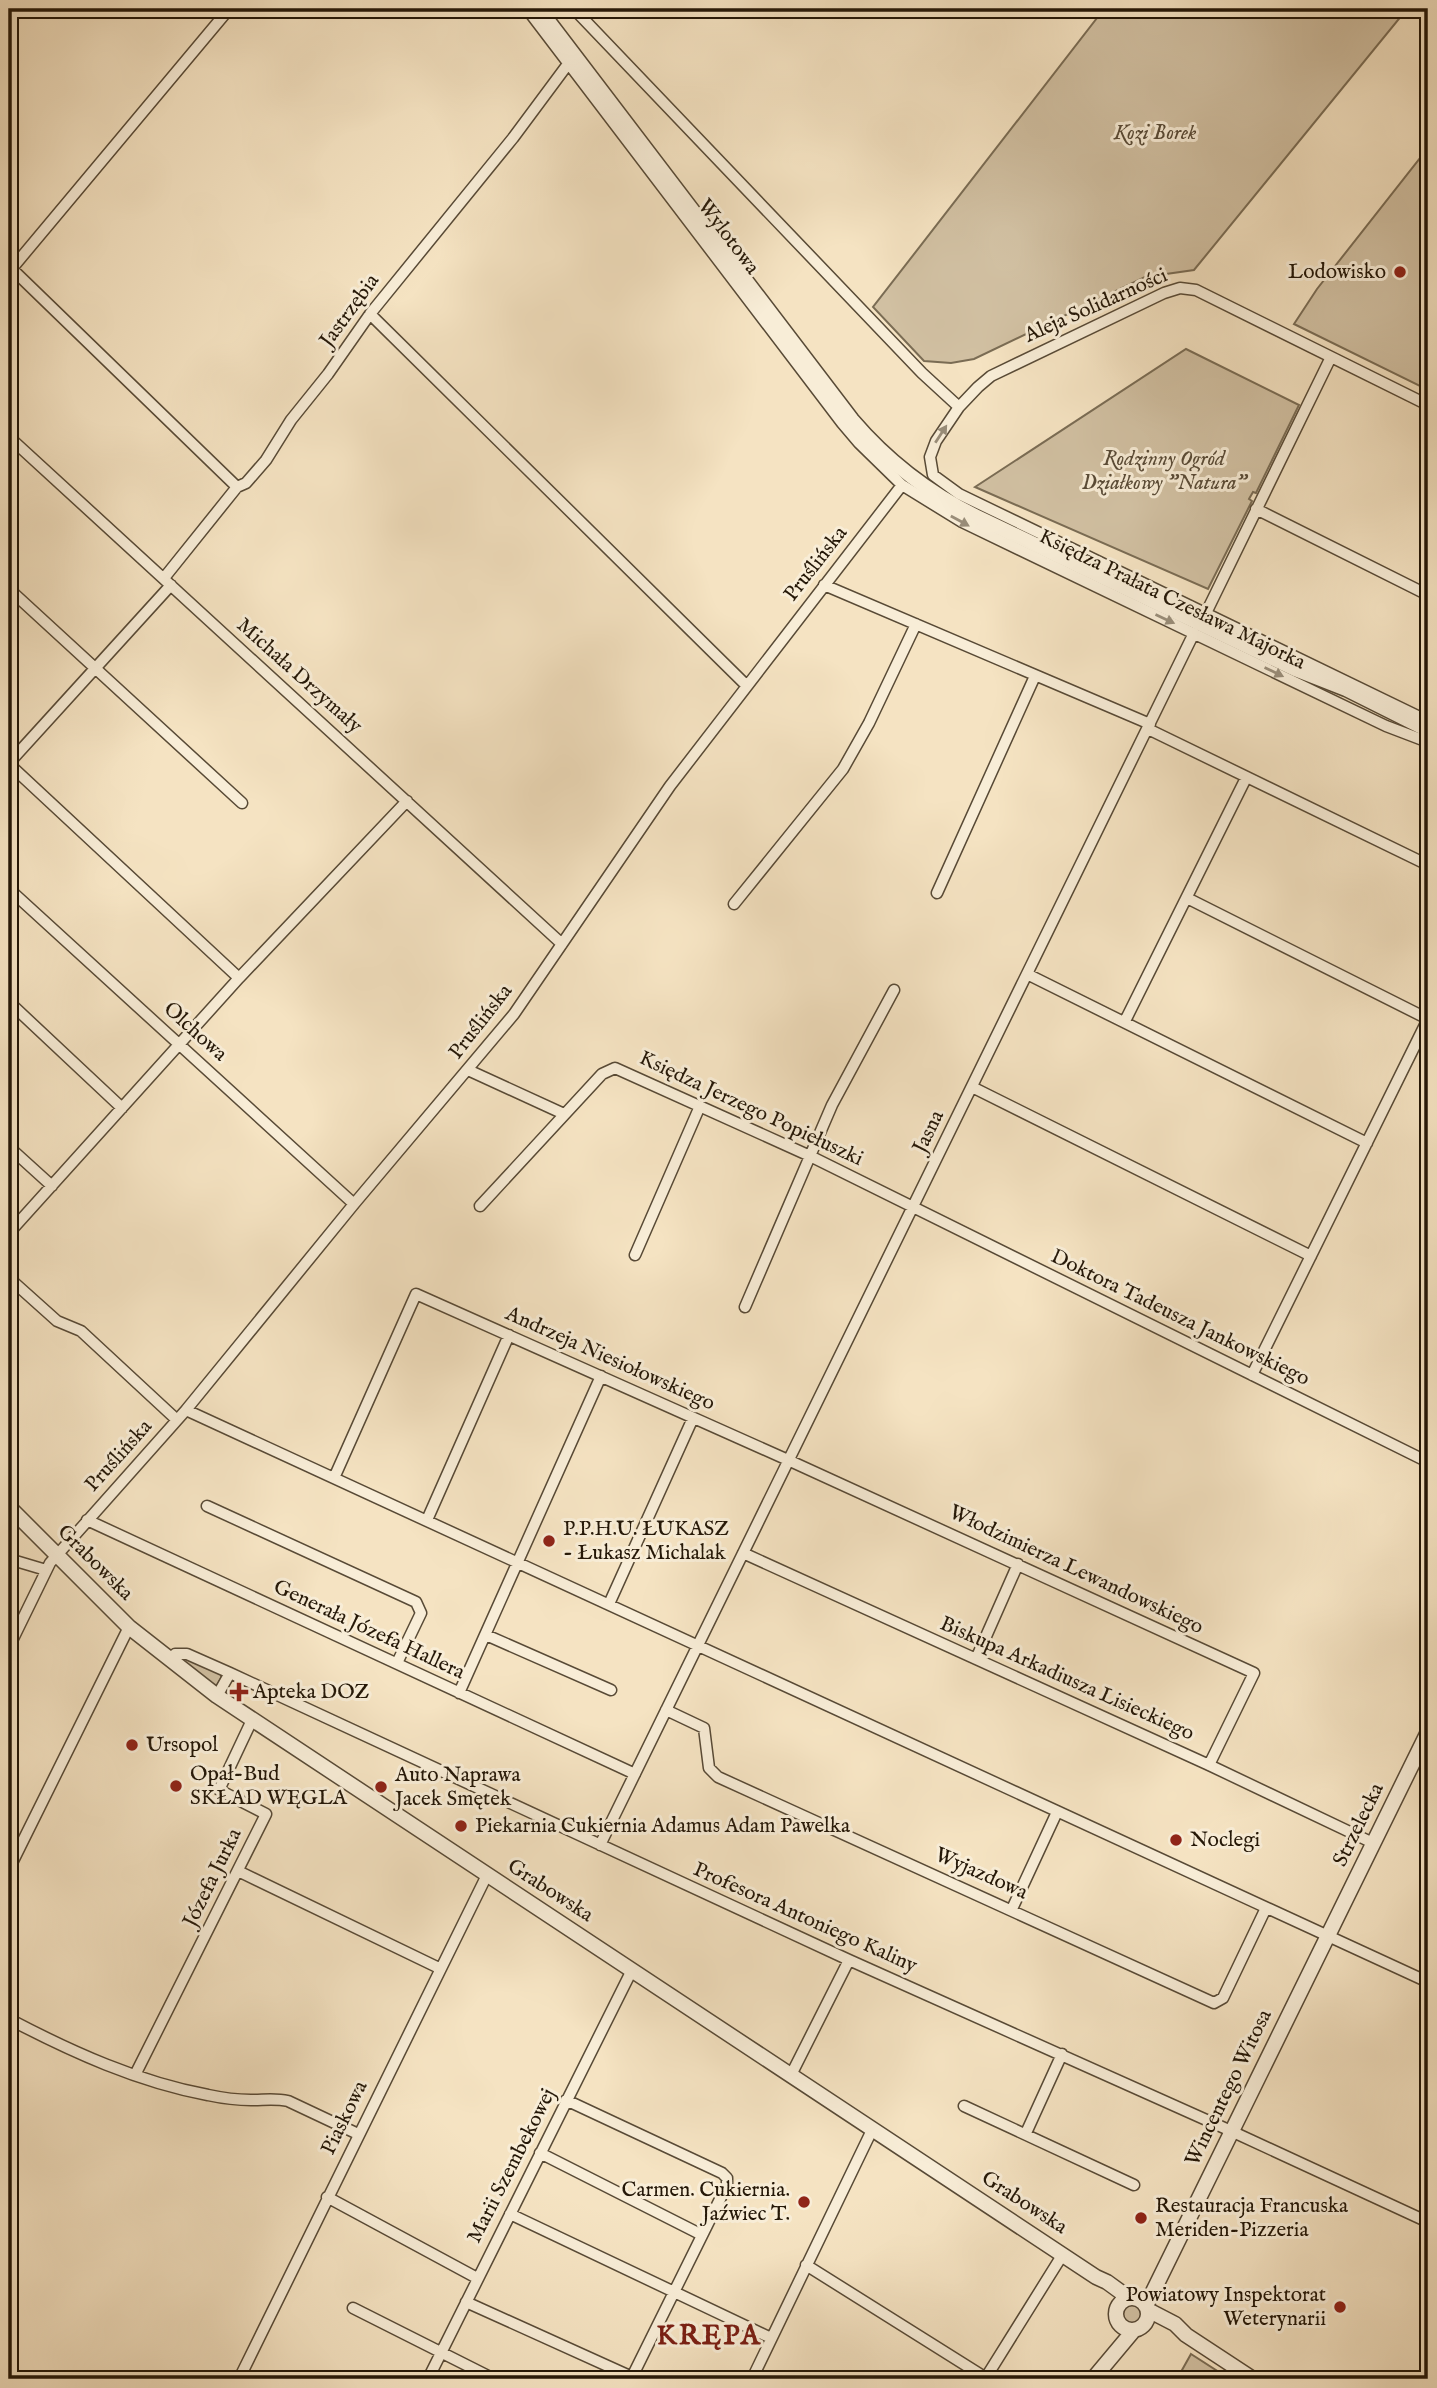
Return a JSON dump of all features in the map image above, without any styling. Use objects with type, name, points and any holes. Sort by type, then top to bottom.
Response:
[{"type":"street","points":[[229,9],[10,269],[237,487]]},
{"type":"street","name":"Wylotowa","points":[[527,9],[842,424],[859,443],[909,483]]},
{"type":"street","name":"Wylotowa","points":[[539,9],[852,420],[909,483]]},
{"type":"street","name":"Wylotowa","points":[[574,9],[922,373],[959,407]]},
{"type":"street","name":"Jastrzębia","points":[[9,764],[167,581],[237,487],[246,483],[266,460],[291,420],[328,374],[370,314],[513,138],[568,64]]},
{"type":"street","name":"Aleja Solidarności","points":[[929,463],[932,449],[959,407],[991,376],[1158,295],[1180,288],[1196,290],[1428,405]]},
{"type":"street","points":[[370,314],[746,685]]},
{"type":"street","points":[[1206,613],[1331,357]]},
{"type":"street","name":"Michała Drzymały","points":[[9,437],[562,944]]},
{"type":"street","name":"Księdza Prałata Czesława Majorka","points":[[929,463],[936,479],[959,494],[1428,721]]},
{"type":"street","name":"Pruślińska","points":[[9,1647],[46,1570],[57,1555],[186,1410],[514,1014],[637,832],[746,685],[909,483]]},
{"type":"street","name":"Księdza Prałata Czesława Majorka","points":[[909,483],[962,522],[1386,726],[1428,741]]},
{"type":"street","name":"Księdza Prałata Czesława Majorka","points":[[909,483],[1428,730]]},
{"type":"street","points":[[1256,509],[1428,595]]},
{"type":"street","points":[[824,585],[1149,726],[1246,778],[1428,865]]},
{"type":"street","points":[[9,589],[242,803]]},
{"type":"street","points":[[734,904],[843,769],[869,723],[916,624]]},
{"type":"street","name":"Jasna","points":[[600,1845],[1194,633]]},
{"type":"street","name":"Księdza Prałata Czesława Majorka","points":[[1295,669],[1428,741]]},
{"type":"street","points":[[937,893],[1035,676]]},
{"type":"street","points":[[9,764],[239,978]]},
{"type":"street","points":[[1125,1021],[1246,778]]},
{"type":"street","points":[[9,1233],[239,978],[407,801]]},
{"type":"street","name":"Olchowa","points":[[9,889],[354,1204]]},
{"type":"street","points":[[1187,898],[1428,1019],[1252,1375]]},
{"type":"street","points":[[1027,974],[1367,1143]]},
{"type":"street","points":[[745,1307],[844,1079],[894,990]]},
{"type":"street","points":[[9,1002],[122,1108]]},
{"type":"street","name":"Księdza Jerzego Popiełuszki","points":[[564,1114],[602,1074],[615,1068],[810,1156],[914,1207]]},
{"type":"street","points":[[468,1070],[564,1114],[480,1206]]},
{"type":"street","points":[[972,1087],[1311,1256]]},
{"type":"street","points":[[635,1255],[700,1106]]},
{"type":"street","points":[[9,1147],[52,1186]]},
{"type":"street","name":"Doktora Tadeusza Jankowskiego","points":[[914,1207],[1428,1462]]},
{"type":"street","points":[[9,1278],[57,1321],[81,1331],[177,1420]]},
{"type":"street","name":"Andrzeja Niesiołowskiego","points":[[334,1478],[416,1294],[788,1460]]},
{"type":"street","points":[[427,1520],[509,1335]]},
{"type":"street","points":[[459,1693],[601,1377]]},
{"type":"street","points":[[186,1410],[1428,1982]]},
{"type":"street","points":[[609,1604],[693,1418]]},
{"type":"street","name":"Włodzimierza Lewandowskiego","points":[[788,1460],[1254,1673],[1209,1765]]},
{"type":"street","points":[[207,1506],[416,1602],[421,1613],[397,1663]]},
{"type":"street","name":"Grabowska","points":[[9,1507],[130,1627],[216,1696],[1096,2277],[1107,2281],[1134,2312],[1175,2324],[1186,2335],[1253,2379]]},
{"type":"street","name":"Generała Józefa Hallera","points":[[88,1520],[635,1774]]},
{"type":"street","name":"Biskupa Arkadiusza Lisieckiego","points":[[743,1553],[1209,1765],[1373,1843]]},
{"type":"street","points":[[9,1559],[46,1570]]},
{"type":"street","points":[[976,1659],[1018,1564]]},
{"type":"street","points":[[9,1869],[130,1627]]},
{"type":"street","points":[[486,1635],[611,1690]]},
{"type":"street","name":"Profesora Antoniego Kaliny","points":[[169,1660],[175,1654],[187,1654],[230,1673],[849,1960],[1231,2130],[1428,2222]]},
{"type":"street","points":[[216,1696],[230,1673]]},
{"type":"street","name":"Wyjazdowa","points":[[666,1710],[704,1728],[709,1769],[718,1777],[1214,2003],[1223,1998],[1266,1908]]},
{"type":"street","name":"Józefa Jurka","points":[[135,2075],[266,1814],[219,1790],[252,1720]]},
{"type":"street","name":"Strzelecka","points":[[1328,1937],[1428,1732]]},
{"type":"street","points":[[1012,1909],[1057,1812]]},
{"type":"street","points":[[238,1871],[439,1968]]},
{"type":"street","name":"Piaskowa","points":[[239,2379],[487,1875]]},
{"type":"street","name":"Wincentego Witosa","points":[[1093,2379],[1134,2312],[1162,2277],[1231,2130],[1328,1937]]},
{"type":"street","points":[[792,2075],[849,1960]]},
{"type":"street","name":"Marii Szembekowej","points":[[428,2379],[632,1970]]},
{"type":"street","points":[[9,2019],[89,2058],[135,2075],[210,2096],[251,2100],[277,2098],[358,2134]]},
{"type":"street","points":[[1026,2133],[1062,2054]]},
{"type":"street","points":[[466,2302],[632,2377],[727,2185],[727,2178],[722,2173],[566,2100]]},
{"type":"street","points":[[964,2106],[1134,2185]]},
{"type":"street","points":[[752,2379],[873,2129]]},
{"type":"street","points":[[540,2153],[702,2235]]},
{"type":"street","points":[[327,2197],[477,2278]]},
{"type":"street","points":[[510,2214],[771,2338]]},
{"type":"street","points":[[806,2265],[986,2379],[1063,2254]]},
{"type":"street","points":[[353,2308],[494,2379]]},
{"type":"green space","name":"Kozi Borek","points":[[1104,9],[1407,9],[1194,270],[1145,277],[974,359],[951,363],[924,361],[873,307]]},
{"type":"green space","points":[[1428,148],[1428,390],[1294,324],[1317,289]]},
{"type":"green space","name":"Rodzinny Ogród Działkowy \"Natura\"","points":[[1186,349],[1299,405],[1256,493],[1253,492],[1249,499],[1252,501],[1208,589],[975,487]]},
{"type":"green space","points":[[187,1658],[221,1674],[216,1687],[182,1661]]},
{"type":"green space","points":[[1132,2304],[1139,2307],[1142,2314],[1139,2321],[1132,2324],[1125,2321],[1122,2314],[1125,2307]]},
{"type":"green space","points":[[1191,2354],[1225,2376],[1224,2379],[1177,2379]]},
{"type":"place","name":"Lodowisko","points":[[1400,272]]},
{"type":"place","name":"P.P.H.U. ŁUKASZ - Łukasz Michalak","points":[[549,1541]]},
{"type":"place","name":"Apteka DOZ","points":[[239,1692]]},
{"type":"place","name":"Ursopol","points":[[132,1745]]},
{"type":"place","name":"Opał-Bud SKŁAD WĘGLA","points":[[176,1786]]},
{"type":"place","name":"Auto Naprawa Jacek Smętek","points":[[381,1787]]},
{"type":"place","name":"Piekarnia Cukiernia Adamus Adam Pawelka","points":[[461,1826]]},
{"type":"place","name":"Noclegi","points":[[1176,1840]]},
{"type":"place","name":"Carmen. Cukiernia. Jaźwiec T.","points":[[804,2202]]},
{"type":"place","name":"Restauracja Francuska Meriden-Pizzeria","points":[[1141,2218]]},
{"type":"place","name":"Powiatowy Inspektorat Weterynarii","points":[[1340,2307]]},
{"type":"district","name":"KRĘPA","points":[[709,2336]]}]
